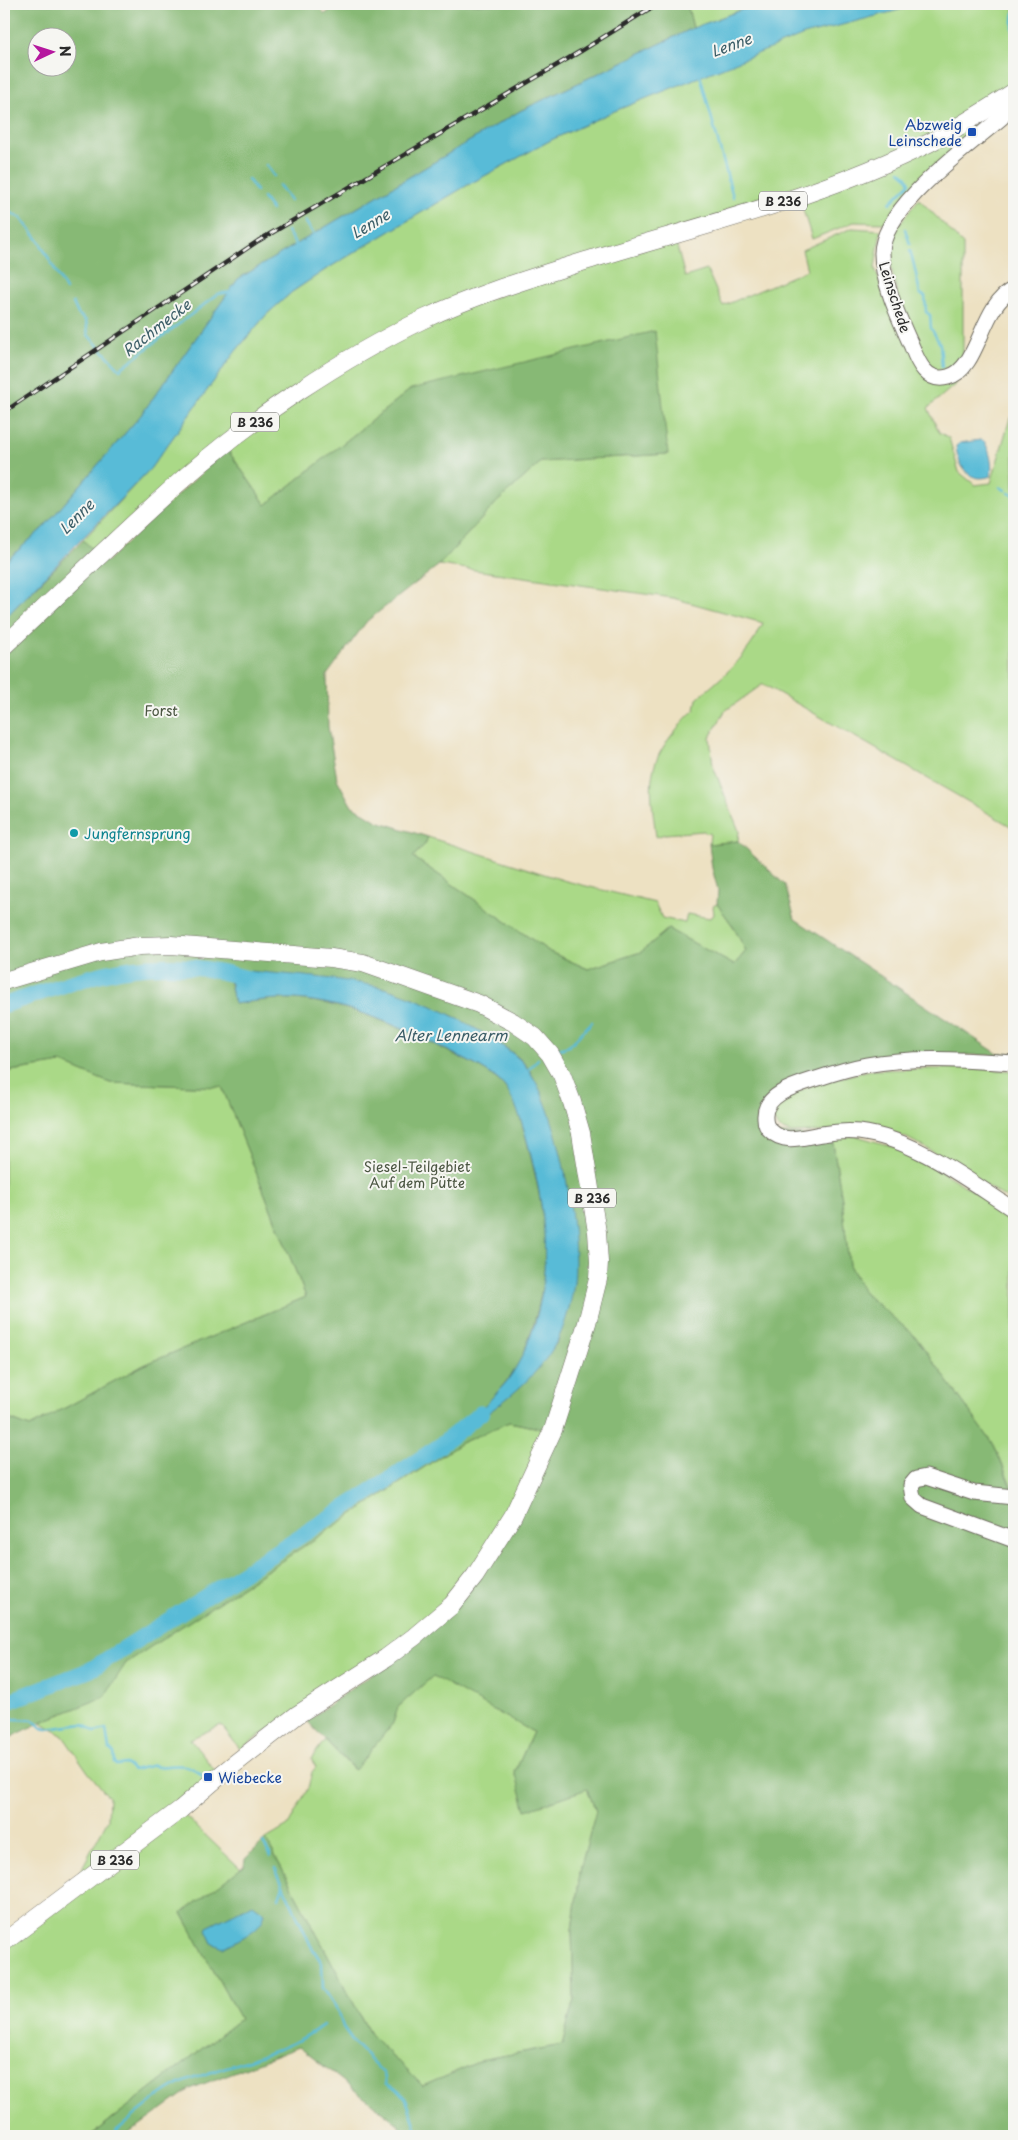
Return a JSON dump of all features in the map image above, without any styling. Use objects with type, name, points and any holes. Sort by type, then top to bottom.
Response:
[{"type":"main road","name":"Leinschede","points":[[1007,97],[1002,117],[927,182],[898,212],[886,233],[882,254],[889,286],[911,346],[924,371],[935,377],[949,377],[961,370],[971,355],[993,310],[1004,295],[1014,289]]},
{"type":"main road","name":"B 236","points":[[4,646],[185,477],[274,408],[363,352],[424,319],[480,296],[806,194],[847,178],[928,144],[1007,97]]},
{"type":"main road","name":"B 236","points":[[4,981],[101,952],[140,946],[171,945],[331,958],[363,963],[479,1004],[513,1022],[535,1037],[550,1054],[562,1075],[581,1133],[600,1262],[598,1279],[587,1322],[553,1430],[513,1516],[475,1576],[452,1605],[386,1658],[297,1714],[181,1809],[4,1942]]},
{"type":"main road","points":[[1014,1063],[953,1060],[867,1065],[789,1088],[773,1099],[766,1109],[765,1118],[770,1131],[784,1138],[792,1139],[839,1131],[857,1132],[890,1139],[948,1168],[1014,1210]]},
{"type":"main road","points":[[1014,1497],[974,1493],[926,1477],[916,1479],[911,1486],[913,1498],[922,1506],[1014,1540]]},
{"type":"green space","points":[[4,4],[316,4],[325,14],[340,4],[687,4],[693,28],[520,111],[238,279],[141,415],[44,527],[4,563]]},
{"type":"green space","points":[[687,4],[757,4],[693,28]]},
{"type":"green space","points":[[922,4],[1014,4],[1014,83],[1003,92],[924,140],[805,189],[471,294],[360,348],[95,553],[83,540],[150,469],[235,352],[266,315],[292,292],[325,270],[466,186],[551,140],[612,112],[804,34]]},
{"type":"green space","points":[[983,120],[987,123],[907,194],[884,223],[854,222],[812,239],[800,200]]},
{"type":"green space","points":[[919,199],[963,244],[963,354],[961,369],[951,375],[932,368],[914,345],[900,304],[888,255],[893,232]]},
{"type":"green space","points":[[852,228],[881,230],[875,268],[887,304],[927,377],[947,386],[958,382],[928,408],[939,432],[949,438],[959,472],[975,485],[991,483],[1010,418],[1014,415],[1014,828],[763,684],[725,711],[710,737],[713,766],[739,831],[738,841],[709,844],[710,833],[707,834],[704,831],[665,834],[656,837],[651,793],[654,768],[658,756],[676,730],[695,710],[697,699],[743,656],[763,623],[673,598],[439,565],[497,502],[541,462],[668,454],[411,389],[266,505],[227,449],[277,413],[365,357],[473,304],[675,239],[685,277],[707,270],[723,306],[807,270],[802,250]]},
{"type":"green space","points":[[655,331],[668,454],[541,462],[497,502],[439,565],[367,621],[327,675],[328,727],[337,779],[351,805],[377,821],[428,837],[425,844],[413,857],[550,952],[588,969],[641,952],[668,929],[734,965],[746,951],[733,926],[717,904],[718,890],[712,868],[709,844],[738,841],[785,885],[795,919],[998,1054],[1014,1053],[1014,1055],[966,1055],[865,1060],[768,1098],[766,1133],[832,1137],[842,1200],[849,1265],[864,1293],[915,1336],[994,1445],[1013,1492],[1014,2136],[405,2136],[397,2123],[299,2047],[190,2089],[125,2136],[90,2136],[240,2019],[182,1913],[244,1866],[245,1859],[266,1839],[370,2034],[423,2086],[485,2059],[562,2045],[574,2000],[572,1930],[581,1866],[596,1811],[587,1789],[526,1810],[515,1772],[533,1732],[433,1676],[398,1707],[393,1723],[355,1770],[307,1721],[388,1662],[499,1548],[545,1429],[509,1422],[461,1443],[126,1663],[104,1697],[41,1722],[4,1741],[4,1417],[30,1427],[144,1365],[306,1297],[222,1087],[110,1083],[62,1063],[4,1072],[4,619],[83,540],[106,562],[227,449],[266,505],[411,389]],"holes":[[[226,969],[380,987],[399,993],[455,1017],[497,1041],[519,1058],[529,1069],[545,1102],[574,1284],[558,1341],[541,1365],[522,1385],[465,1429],[503,1386],[517,1366],[523,1355],[539,1304],[545,1262],[545,1242],[540,1201],[524,1130],[513,1100],[503,1085],[474,1064],[398,1027],[337,1006],[295,999],[235,1004]]]},
{"type":"green space","points":[[428,837],[566,881],[655,903],[662,918],[685,923],[687,914],[710,918],[714,915],[713,906],[717,904],[733,926],[746,951],[734,965],[668,929],[641,952],[588,969],[550,952],[413,857],[425,844]]},
{"type":"green space","points":[[62,1063],[110,1083],[222,1087],[306,1297],[144,1365],[30,1427],[4,1417],[4,1072]]},
{"type":"green space","points":[[971,1068],[1014,1071],[1014,1203],[928,1149],[905,1137],[880,1129],[791,1133],[778,1128],[772,1117],[774,1108],[779,1101],[812,1085],[870,1070]]},
{"type":"green space","points":[[857,1136],[908,1151],[1014,1216],[1014,1492],[994,1445],[915,1336],[864,1293],[849,1265],[842,1200],[832,1137]]},
{"type":"green space","points":[[509,1422],[545,1429],[522,1489],[472,1573],[412,1633],[240,1749],[221,1725],[190,1739],[216,1772],[73,1885],[108,1819],[109,1797],[88,1772],[63,1736],[41,1722],[103,1697],[126,1663],[461,1443]]},
{"type":"green space","points":[[433,1675],[533,1732],[515,1772],[587,1789],[596,1811],[581,1866],[572,1930],[574,2000],[562,2045],[485,2059],[423,2086],[370,2034],[266,1839],[288,1826],[308,1788],[312,1772],[316,1767],[311,1759],[325,1740],[354,1770],[393,1723],[398,1707]]},
{"type":"green space","points":[[182,1813],[241,1869],[182,1913],[240,2019],[90,2136],[4,2136],[4,1948]]},
{"type":"water","name":"Lenne","points":[[757,4],[922,4],[804,35],[612,112],[551,140],[466,186],[325,270],[292,292],[266,315],[235,352],[150,469],[4,619],[4,563],[44,527],[141,415],[238,279],[520,111],[693,28]]},
{"type":"water","points":[[984,441],[986,445],[992,471],[991,476],[977,478],[966,472],[962,466],[956,446],[960,443]]},
{"type":"water","name":"Alter Lennearm","points":[[226,969],[342,980],[380,987],[414,998],[433,1006],[488,1036],[517,1057],[531,1074],[544,1099],[555,1130],[563,1164],[573,1231],[574,1283],[568,1313],[560,1335],[549,1354],[529,1379],[504,1401],[465,1429],[464,1425],[498,1392],[515,1369],[527,1346],[541,1296],[545,1245],[543,1219],[534,1168],[523,1126],[511,1096],[500,1082],[477,1066],[439,1046],[379,1019],[358,1012],[337,1006],[295,999],[272,999],[234,1004],[230,979],[225,973]]},
{"type":"water","points":[[253,1904],[265,1913],[260,1925],[242,1938],[223,1948],[212,1943],[206,1930],[207,1927]]},
{"type":"waterway","points":[[1014,13],[1012,66],[1014,79]]},
{"type":"waterway","points":[[700,75],[733,197]]},
{"type":"waterway","points":[[266,165],[274,176]]},
{"type":"waterway","points":[[890,203],[910,183],[907,177],[900,171]]},
{"type":"waterway","points":[[248,179],[256,191]]},
{"type":"waterway","points":[[279,185],[290,200]]},
{"type":"waterway","points":[[263,198],[272,210]]},
{"type":"waterway","name":"Rachmecke","points":[[4,210],[21,218],[39,241],[66,290]]},
{"type":"waterway","points":[[305,221],[315,236]]},
{"type":"waterway","points":[[905,229],[910,244]]},
{"type":"waterway","points":[[287,231],[297,247]]},
{"type":"waterway","points":[[910,251],[920,294],[925,296],[926,312],[930,315],[931,328],[940,344],[942,367]]},
{"type":"waterway","name":"Rachmecke","points":[[73,303],[78,314],[86,321],[88,335],[120,369],[218,294],[231,292]]},
{"type":"waterway","points":[[1000,487],[1005,490]]},
{"type":"waterway","points":[[1009,493],[1013,495]]},
{"type":"waterway","points":[[4,1005],[95,976],[151,966],[180,966],[212,970],[246,978]]},
{"type":"waterway","points":[[556,1050],[569,1046],[592,1022]]},
{"type":"waterway","points":[[529,1069],[538,1059]]},
{"type":"waterway","points":[[4,1703],[90,1670],[379,1486],[438,1447],[481,1413]]},
{"type":"waterway","name":"Wiebecke","points":[[4,1716],[14,1719],[33,1720],[42,1728],[47,1729],[83,1724],[95,1732],[106,1729],[109,1749],[114,1753],[117,1765],[126,1764],[133,1770],[154,1765],[157,1767],[182,1766],[193,1769],[203,1777]]},
{"type":"waterway","name":"Wiebecke","points":[[263,1843],[271,1856]]},
{"type":"waterway","name":"Wiebecke","points":[[275,1868],[311,1946],[322,1963],[323,1988],[339,2012],[343,2027],[355,2044],[384,2074],[386,2084],[398,2089],[404,2095],[419,2136]]},
{"type":"waterway","points":[[279,1898],[283,1886]]},
{"type":"waterway","points":[[119,2134],[116,2131],[154,2100],[178,2085],[289,2045],[323,2025]]},
{"type":"railway","points":[[4,412],[258,241],[581,51],[657,4]]},
{"type":"place","name":"Abzweig Leinschede","points":[[972,132]]},
{"type":"place","name":"Jungfernsprung","points":[[74,833]]},
{"type":"place","name":"Wiebecke","points":[[208,1777]]},
{"type":"park label","name":"Forst","points":[[161,710]]},
{"type":"park label","name":"Siesel-Teilgebiet Auf dem Pütte","points":[[417,1174]]}]
